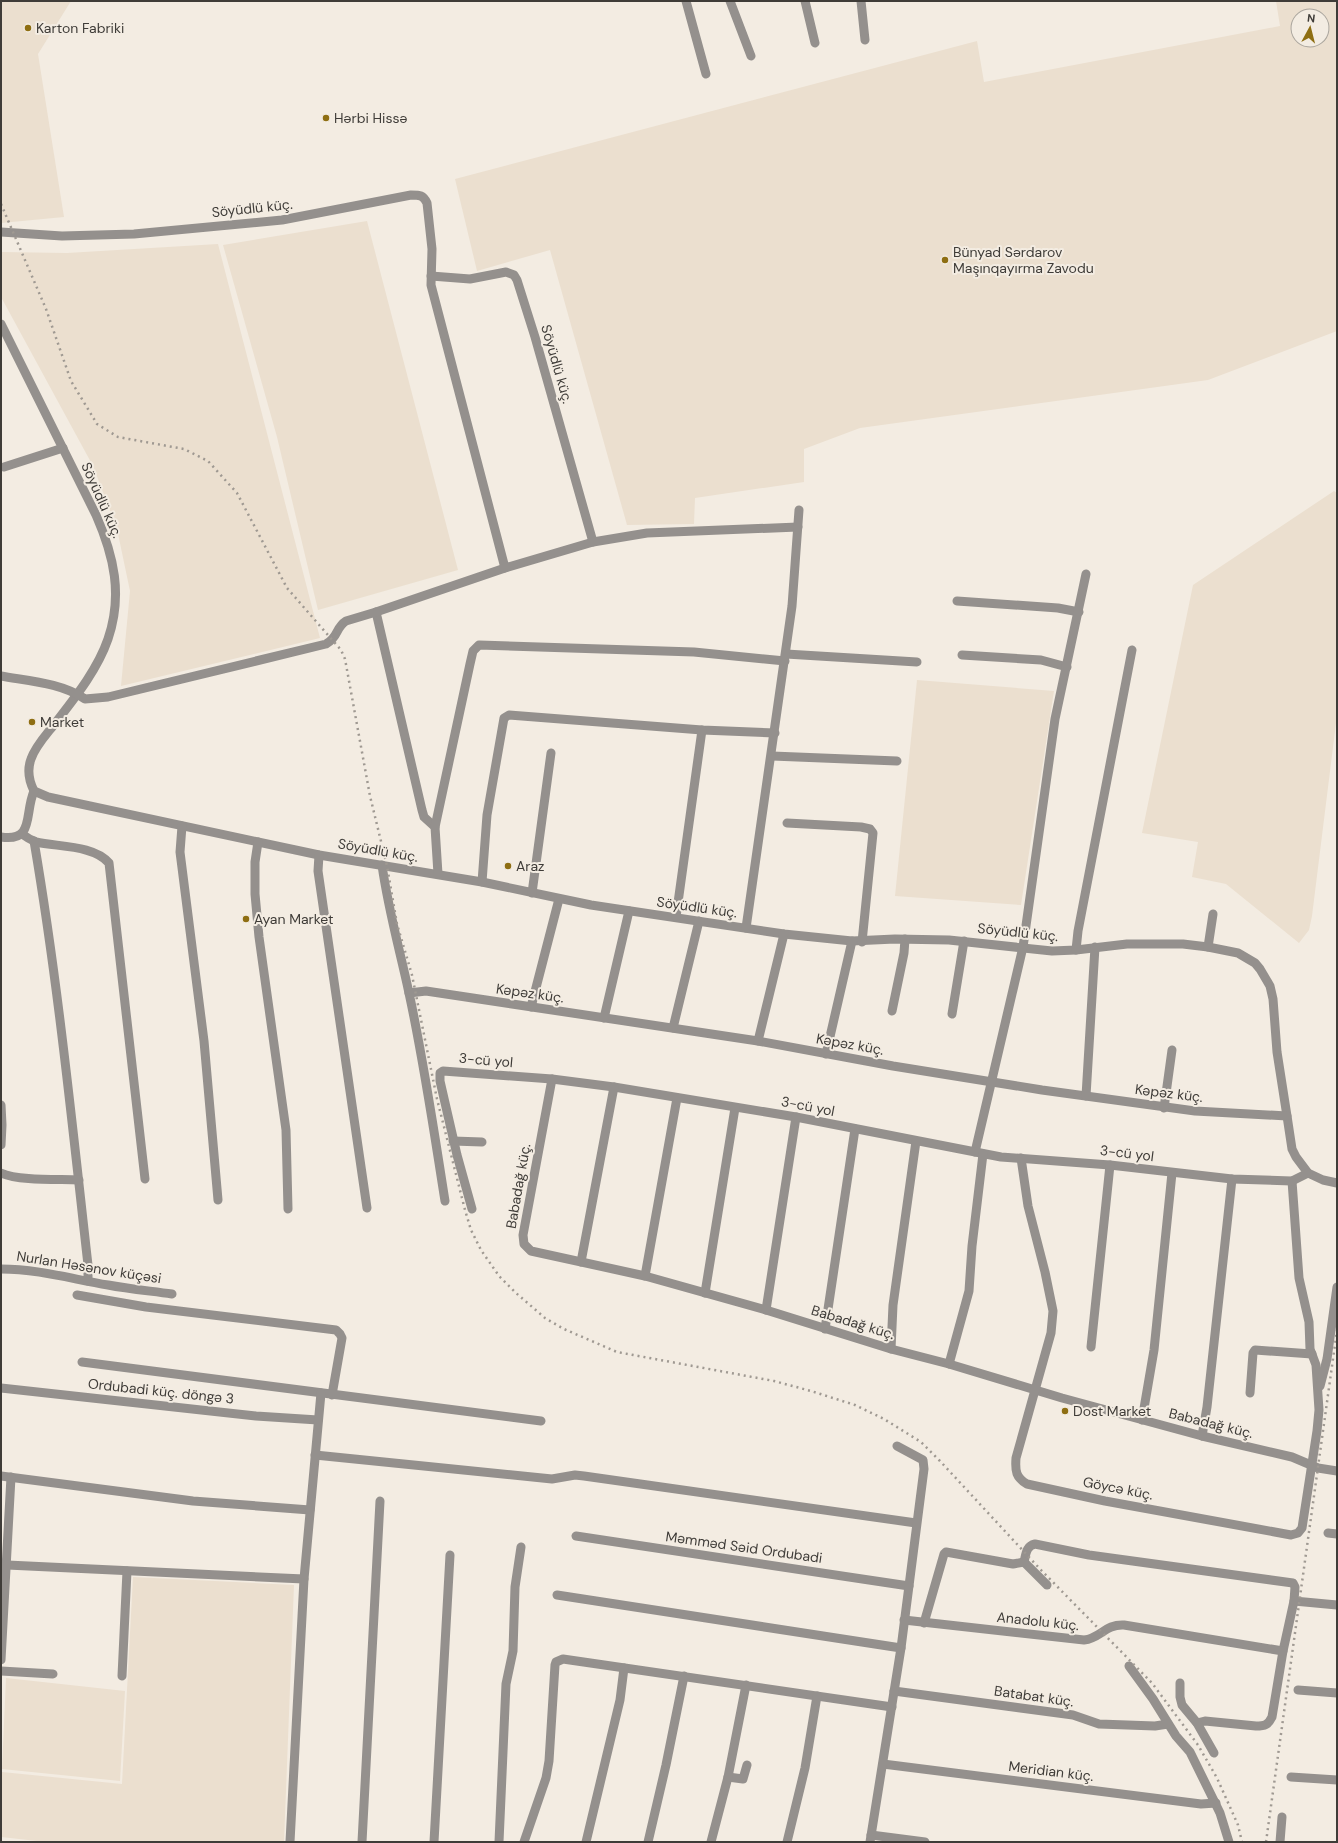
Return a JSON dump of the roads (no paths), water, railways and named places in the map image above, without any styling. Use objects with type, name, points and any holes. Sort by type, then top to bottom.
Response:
[{"type":"street","points":[[686,1],[706,74]]},
{"type":"street","points":[[730,1],[751,56]]},
{"type":"street","points":[[805,1],[815,43]]},
{"type":"street","points":[[861,1],[865,40]]},
{"type":"street","name":"Söyüdlü küç.","points":[[1,232],[62,236],[134,234],[282,220],[420,195],[427,203],[432,249],[431,285],[433,294],[505,568]]},
{"type":"street","name":"Söyüdlü küç.","points":[[431,276],[475,278],[506,272],[514,275],[517,280],[535,337],[593,542]]},
{"type":"street","name":"Söyüdlü küç.","points":[[1,324],[106,538],[115,577],[115,598],[108,640],[77,694],[30,759],[29,776],[34,791],[48,797],[320,854],[482,882],[559,899],[630,912],[676,917],[784,934],[857,942],[905,939],[964,941],[1052,951],[1156,943],[1208,947],[1247,957],[1266,977],[1273,999],[1277,1052],[1292,1149],[1300,1164],[1308,1173]]},
{"type":"street","points":[[4,467],[63,448]]},
{"type":"street","points":[[746,928],[772,756],[792,606],[799,510]]},
{"type":"street","points":[[1,676],[57,687],[77,694],[85,699],[108,697],[326,644],[334,640],[342,624],[505,568],[593,542],[647,533],[798,527]]},
{"type":"street","points":[[949,1364],[969,1291],[979,1153],[990,1082],[1023,947],[1056,719],[1086,574]]},
{"type":"street","points":[[957,600],[1058,608],[1079,612]]},
{"type":"street","points":[[376,612],[422,810],[424,817],[435,827]]},
{"type":"street","points":[[438,874],[435,827],[473,651],[479,645],[694,652],[917,662]]},
{"type":"street","points":[[1076,950],[1078,931],[1132,650]]},
{"type":"street","points":[[962,655],[1041,660],[1066,667]]},
{"type":"street","points":[[482,882],[487,815],[504,718],[507,716],[702,730],[775,733]]},
{"type":"street","points":[[676,917],[702,730]]},
{"type":"street","points":[[532,893],[551,753]]},
{"type":"street","points":[[772,756],[897,761]]},
{"type":"street","points":[[1,836],[15,837],[22,834],[25,830],[28,808],[34,791]]},
{"type":"street","points":[[787,823],[861,827],[870,829],[873,833],[857,942],[826,1054]]},
{"type":"street","points":[[182,826],[180,852],[204,1042],[218,1200]]},
{"type":"street","points":[[22,834],[34,841],[90,851],[103,856],[109,863],[145,1179]]},
{"type":"street","points":[[34,841],[44,896],[72,1112],[88,1265],[88,1281]]},
{"type":"street","points":[[258,842],[255,862],[255,894],[259,937],[286,1130],[288,1209]]},
{"type":"street","points":[[320,854],[318,872],[366,1208]]},
{"type":"street","points":[[382,865],[386,891],[422,1058],[445,1201]]},
{"type":"street","points":[[531,1007],[559,899]]},
{"type":"street","points":[[604,1018],[630,912]]},
{"type":"street","points":[[1208,947],[1213,914]]},
{"type":"street","points":[[673,1028],[699,921]]},
{"type":"street","points":[[758,1041],[784,934]]},
{"type":"street","points":[[892,1011],[904,953],[905,939]]},
{"type":"street","points":[[952,1014],[964,941]]},
{"type":"street","points":[[1086,1096],[1095,947]]},
{"type":"street","name":"Kəpəz küç.","points":[[409,993],[426,991],[673,1028],[758,1041],[990,1082],[1164,1108],[1195,1112],[1287,1116]]},
{"type":"street","points":[[1164,1108],[1172,1050]]},
{"type":"street","name":"3-cü yol","points":[[472,1209],[453,1141],[440,1081],[441,1072],[447,1071],[552,1079],[614,1087],[796,1117],[979,1153],[1021,1158],[1110,1164],[1172,1173],[1232,1179],[1292,1180],[1308,1173]]},
{"type":"street","name":"Babadağ küç.","points":[[552,1079],[523,1235],[524,1244],[531,1250],[645,1276],[766,1310],[892,1349],[1142,1420],[1292,1457],[1318,1468],[1337,1471]]},
{"type":"street","points":[[581,1262],[614,1087]]},
{"type":"street","points":[[645,1276],[677,1098]]},
{"type":"street","points":[[1,1105],[1,1145]]},
{"type":"street","points":[[705,1293],[735,1108]]},
{"type":"street","points":[[766,1310],[796,1117]]},
{"type":"street","points":[[825,1329],[855,1129]]},
{"type":"street","points":[[453,1141],[482,1142]]},
{"type":"street","points":[[892,1349],[893,1305],[916,1141]]},
{"type":"street","name":"Göycə küç.","points":[[1021,1158],[1028,1206],[1047,1279],[1053,1310],[1051,1333],[1015,1466],[1016,1473],[1020,1480],[1027,1484],[1105,1501],[1291,1535],[1298,1533],[1302,1528],[1312,1465]]},
{"type":"street","points":[[1091,1347],[1110,1164]]},
{"type":"street","points":[[1,1173],[6,1176],[79,1180]]},
{"type":"street","points":[[1142,1420],[1155,1335],[1172,1173]]},
{"type":"street","points":[[1308,1173],[1323,1180],[1337,1183]]},
{"type":"street","points":[[1202,1436],[1208,1407],[1232,1179]]},
{"type":"street","points":[[1292,1180],[1299,1278],[1309,1322],[1310,1348],[1316,1365],[1318,1395],[1317,1431],[1312,1465]]},
{"type":"street","name":"Nurlan Həsənov küçəsi","points":[[1,1269],[30,1270],[108,1285],[172,1294]]},
{"type":"street","points":[[1318,1395],[1327,1359],[1337,1287]]},
{"type":"street","points":[[77,1295],[146,1307],[336,1330],[342,1338],[332,1394]]},
{"type":"street","points":[[1250,1393],[1253,1353],[1255,1350],[1312,1354]]},
{"type":"street","points":[[82,1362],[541,1421]]},
{"type":"street","name":"Ordubadi küç. döngə 3","points":[[1,1388],[256,1416],[318,1420]]},
{"type":"street","points":[[290,1842],[304,1579],[321,1393]]},
{"type":"street","points":[[897,1446],[923,1460],[924,1464],[901,1648],[870,1838],[925,1842]]},
{"type":"street","points":[[315,1455],[552,1479],[575,1475],[584,1476],[916,1523]]},
{"type":"street","points":[[1,1476],[193,1501],[310,1510]]},
{"type":"street","points":[[1,1660],[11,1477]]},
{"type":"street","points":[[362,1842],[380,1501]]},
{"type":"street","name":"Məmməd Səid Ordubadi","points":[[576,1536],[909,1586]]},
{"type":"street","points":[[1024,1562],[1028,1548],[1030,1545],[1035,1544],[1096,1556],[1293,1583],[1295,1587],[1294,1601],[1283,1651],[1272,1717],[1268,1724],[1264,1726],[1256,1726],[1205,1721],[1197,1723]]},
{"type":"street","points":[[499,1842],[506,1684],[513,1651],[515,1587],[521,1546]]},
{"type":"street","points":[[924,1623],[944,1554],[946,1552],[1013,1564],[1024,1562]]},
{"type":"street","points":[[434,1842],[450,1555]]},
{"type":"street","points":[[1024,1562],[1047,1585]]},
{"type":"street","points":[[7,1565],[304,1579]]},
{"type":"street","points":[[122,1676],[127,1571]]},
{"type":"street","points":[[557,1595],[901,1648]]},
{"type":"street","points":[[1294,1601],[1337,1605]]},
{"type":"street","name":"Anadolu küç.","points":[[904,1620],[1084,1640],[1096,1637],[1101,1631],[1112,1625],[1124,1625],[1283,1651]]},
{"type":"street","points":[[524,1842],[546,1778],[549,1761],[556,1662],[563,1659],[892,1707]]},
{"type":"street","points":[[1129,1666],[1153,1699],[1168,1724],[1190,1752],[1216,1803],[1229,1842]]},
{"type":"street","points":[[586,1842],[620,1700],[624,1668]]},
{"type":"street","points":[[1,1671],[53,1674]]},
{"type":"street","points":[[648,1842],[666,1766],[684,1676]]},
{"type":"street","points":[[1180,1683],[1180,1697],[1182,1705],[1197,1723],[1214,1753]]},
{"type":"street","points":[[711,1842],[728,1777],[746,1685]]},
{"type":"street","points":[[1298,1690],[1337,1693]]},
{"type":"street","name":"Batabat küç.","points":[[894,1691],[1073,1715],[1099,1724],[1155,1726],[1168,1724]]},
{"type":"street","points":[[787,1842],[805,1768],[817,1696]]},
{"type":"street","name":"Meridian küç.","points":[[883,1764],[1201,1804],[1216,1803]]},
{"type":"street","points":[[728,1777],[743,1780],[747,1766]]},
{"type":"street","points":[[1291,1777],[1337,1780]]},
{"type":"street","points":[[1280,1842],[1282,1817]]},
{"type":"railway","points":[[1,204],[46,309],[71,381],[97,424],[118,437],[184,449],[208,461],[237,493],[287,588],[341,650],[345,659],[370,796],[387,866],[397,924],[412,975],[437,1099],[465,1210],[471,1230],[481,1250],[499,1276],[545,1318],[564,1329],[617,1352],[774,1381],[811,1391],[855,1405],[884,1419],[921,1442],[1040,1569],[1152,1683],[1198,1745],[1217,1778],[1238,1825],[1242,1842]]},
{"type":"railway","points":[[1266,1842],[1337,1330]]},
{"type":"place","name":"Karton Fabriki","points":[[28,28]]},
{"type":"place","name":"Hərbi Hissə","points":[[326,118]]},
{"type":"place","name":"Bünyad Sərdarov Maşınqayırma Zavodu","points":[[945,260]]},
{"type":"place","name":"Market","points":[[32,722]]},
{"type":"place","name":"Araz","points":[[508,866]]},
{"type":"place","name":"Ayan Market","points":[[246,919]]},
{"type":"place","name":"Dost Market","points":[[1065,1411]]}]
